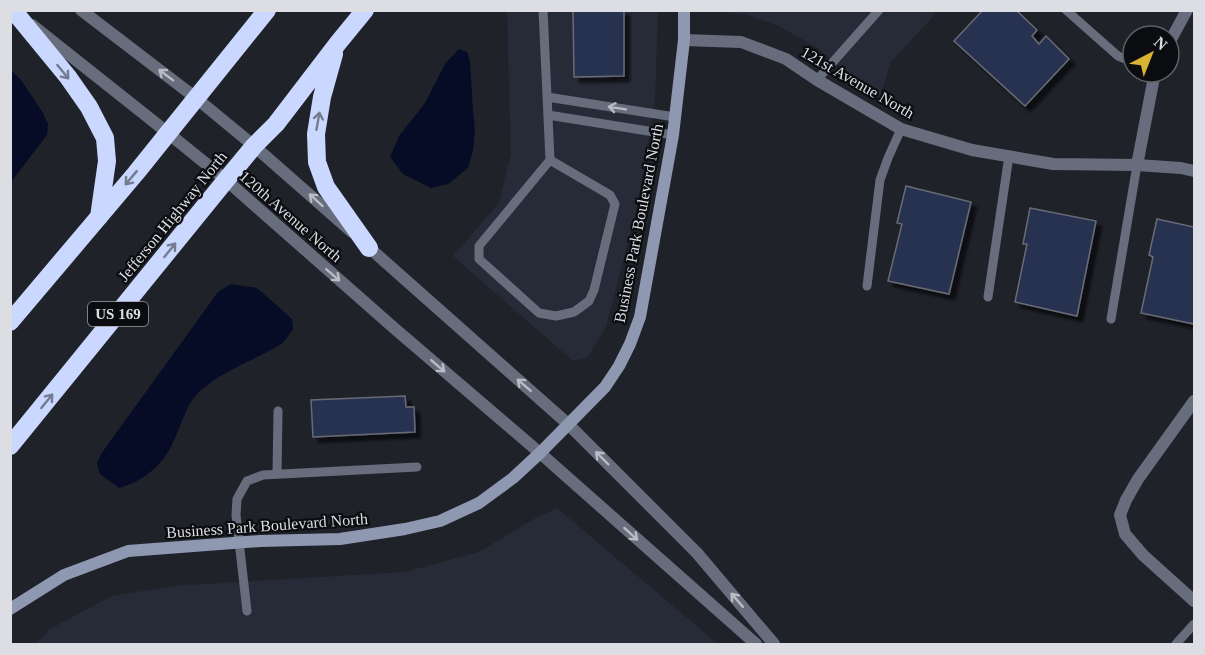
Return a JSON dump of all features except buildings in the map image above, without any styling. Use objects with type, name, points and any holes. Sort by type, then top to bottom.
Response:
[{"type":"highway","points":[[13,10],[68,77],[89,107],[105,138],[107,160],[99,217]]},
{"type":"highway","points":[[10,322],[99,217],[267,10]]},
{"type":"highway","name":"Jefferson Highway North","points":[[10,446],[254,146],[276,124],[364,10]]},
{"type":"highway","points":[[338,43],[322,97],[316,134],[317,162],[326,187],[369,248]]},
{"type":"street","name":"120th Avenue North","points":[[13,10],[226,180],[540,453],[756,645]]},
{"type":"street","name":"120th Avenue North","points":[[81,10],[196,98],[254,146],[568,424],[697,553],[774,645]]},
{"type":"street","name":"Business Park Boulevard North","points":[[10,609],[64,575],[128,551],[340,539],[405,529],[440,521],[479,503],[508,483],[605,387],[620,366],[630,344],[640,317],[673,135],[684,40],[684,10]]},
{"type":"street","points":[[1179,24],[1187,10]]},
{"type":"street","name":"121st Avenue North","points":[[684,40],[741,42],[786,59],[817,80],[901,129],[972,150],[1053,164],[1137,165],[1194,171]]},
{"type":"street","points":[[1137,165],[1153,84]]},
{"type":"street","points":[[1194,401],[1138,479],[1120,515],[1125,534],[1143,555],[1194,601]]},
{"type":"lane","points":[[543,10],[550,160],[479,246],[479,259],[538,313],[556,316],[574,312],[589,301],[600,270],[615,204],[610,195],[550,160]]},
{"type":"lane","points":[[817,80],[879,10]]},
{"type":"lane","points":[[1066,10],[1121,57]]},
{"type":"lane","points":[[547,97],[675,117]]},
{"type":"lane","points":[[548,115],[673,135]]},
{"type":"lane","points":[[867,286],[880,180],[901,129]]},
{"type":"lane","points":[[988,297],[1009,156]]},
{"type":"lane","points":[[1111,319],[1137,165]]},
{"type":"lane","points":[[277,474],[278,411]]},
{"type":"lane","points":[[247,611],[236,514],[237,499],[247,481],[262,475],[417,467]]},
{"type":"lane","points":[[1176,645],[1194,624]]},
{"type":"shaded area","points":[[507,11],[658,11],[655,100],[637,207],[606,327],[587,358],[573,361],[453,256],[499,203],[511,154]]},
{"type":"shaded area","points":[[717,11],[938,11],[890,63],[880,99],[816,47],[779,26],[747,15]]},
{"type":"shaded area","points":[[557,508],[718,644],[36,644],[50,629],[112,596],[173,586],[405,572],[479,552],[532,520]]},
{"type":"water","points":[[459,49],[467,52],[470,62],[475,131],[473,151],[468,168],[448,184],[431,188],[403,174],[390,157],[399,136],[425,103],[445,64]]},
{"type":"water","points":[[11,70],[21,80],[48,124],[47,135],[11,182]]},
{"type":"water","points":[[231,284],[257,288],[292,319],[293,330],[279,345],[221,376],[198,393],[187,409],[171,447],[160,463],[146,476],[119,488],[100,474],[97,463],[101,454],[218,292]]}]
